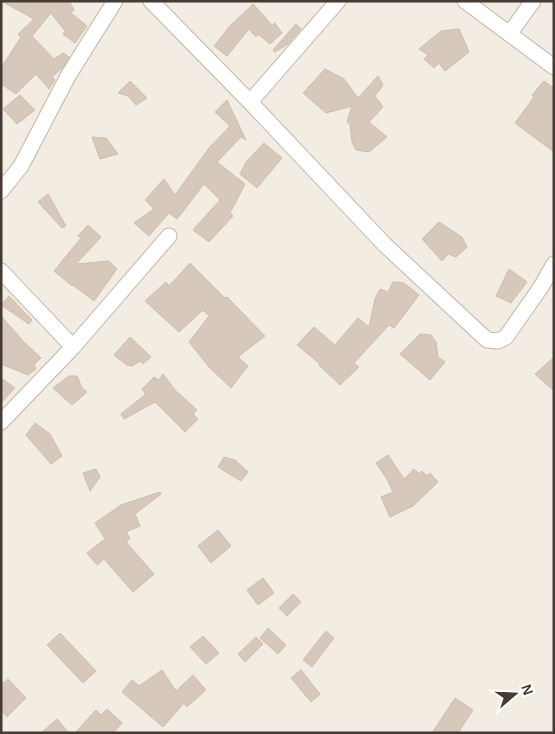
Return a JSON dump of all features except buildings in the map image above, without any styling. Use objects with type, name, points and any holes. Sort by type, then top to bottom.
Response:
[{"type":"street","points":[[1,191],[21,166],[68,76],[115,1]]},
{"type":"street","points":[[150,1],[250,102],[386,245],[487,340],[498,341],[506,337],[541,288],[554,264]]},
{"type":"street","points":[[250,102],[338,1]]},
{"type":"street","points":[[465,1],[554,67]]},
{"type":"street","points":[[510,33],[533,1]]},
{"type":"street","points":[[1,422],[73,347],[169,236]]},
{"type":"street","points":[[1,271],[73,347]]}]
